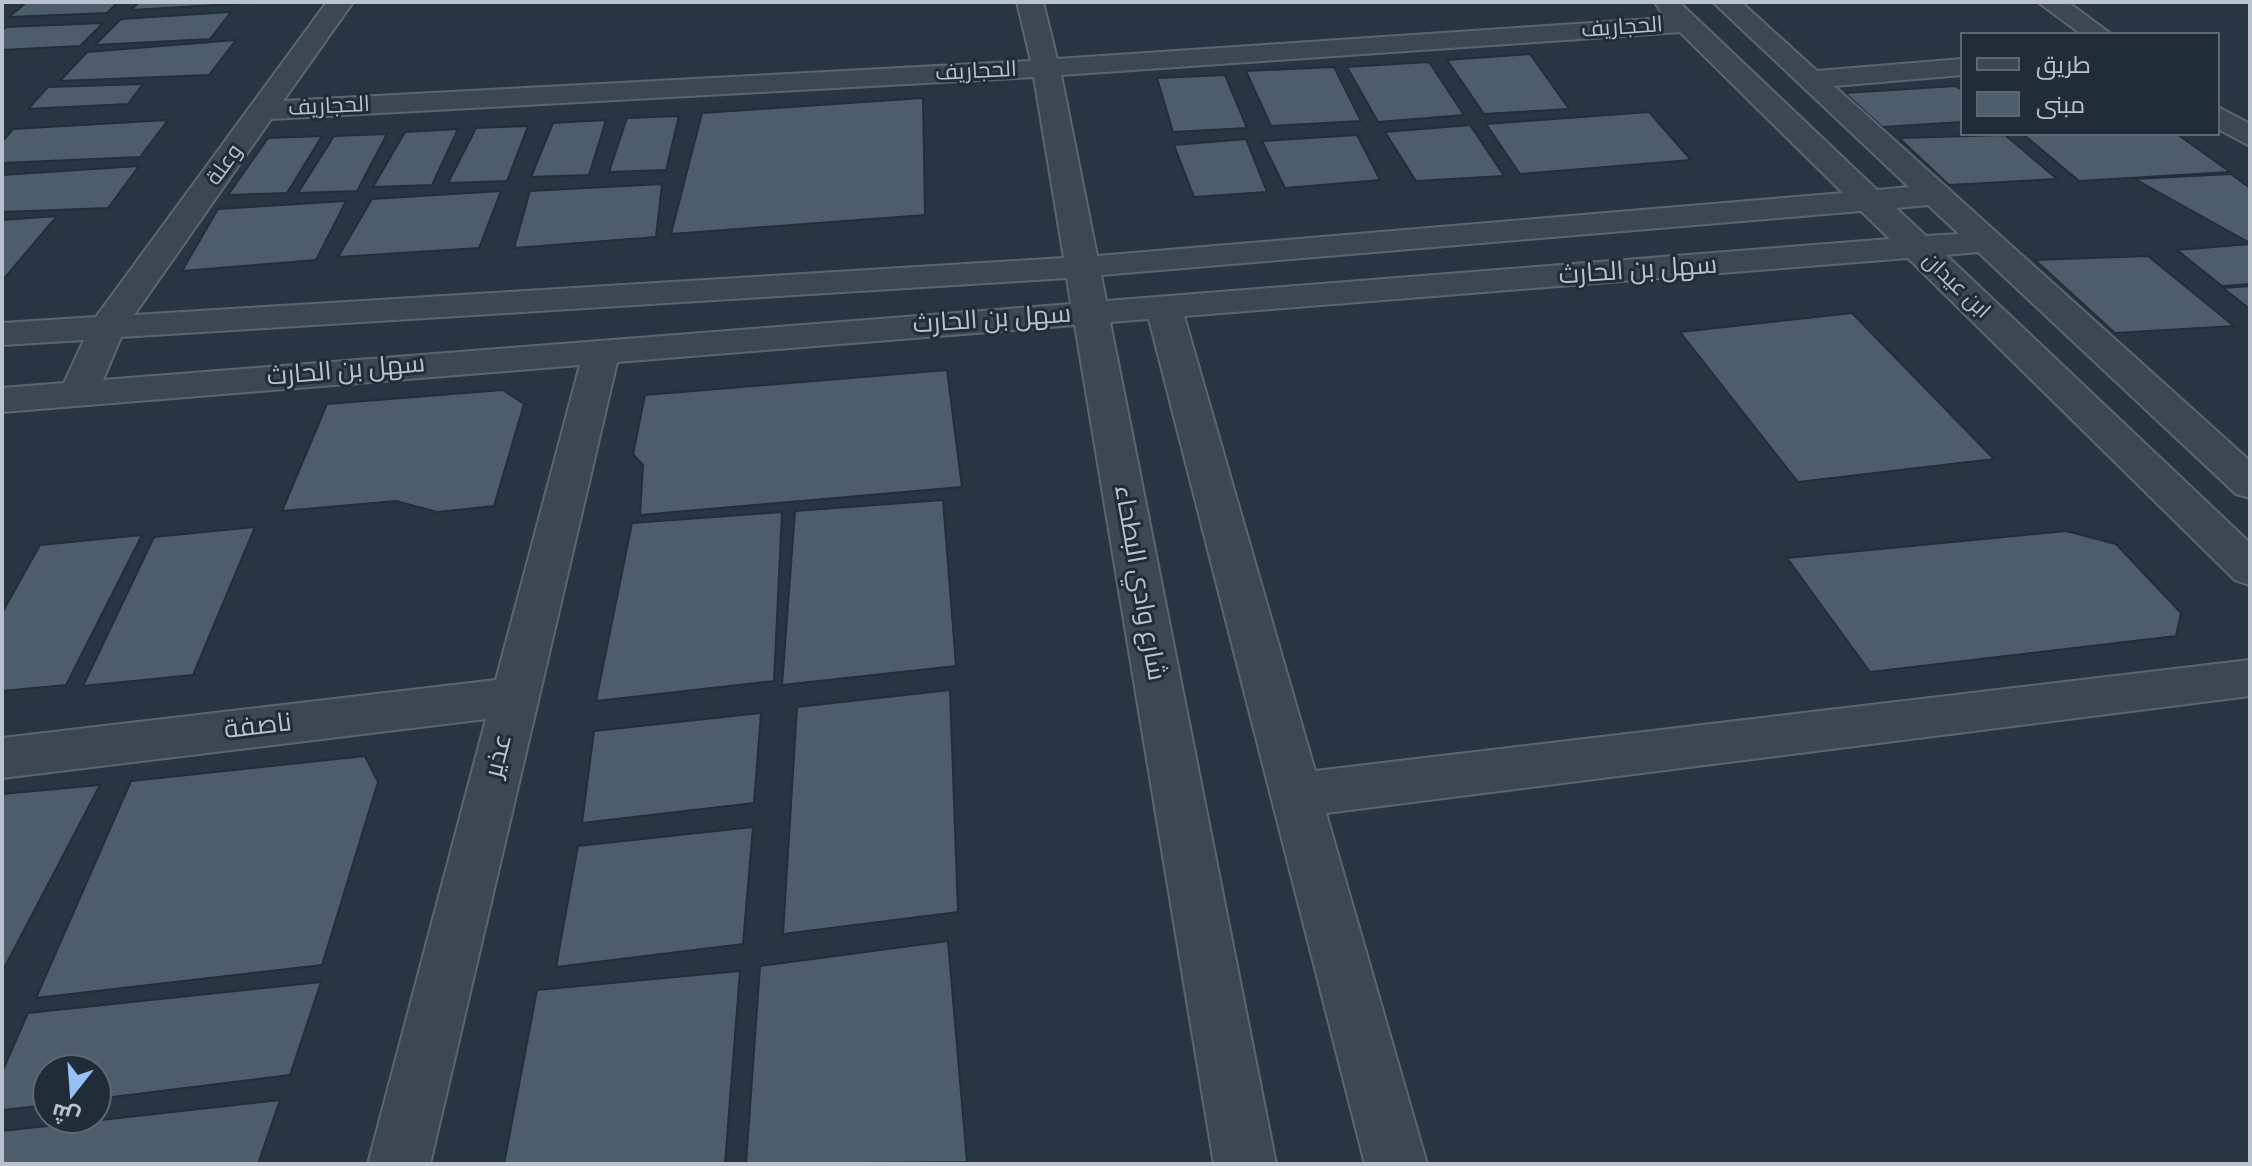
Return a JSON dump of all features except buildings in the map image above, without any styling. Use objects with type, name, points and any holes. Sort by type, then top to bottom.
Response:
[{"type":"street","name":"وعلة","points":[[78,394],[108,326],[265,111],[340,2]]},
{"type":"street","name":"شارع وادي البطحاء","points":[[1030,2],[1046,68],[1245,1164]]},
{"type":"street","name":"ابن عيدان","points":[[1726,2],[1982,242],[2250,484]]},
{"type":"street","points":[[2051,2],[2095,32]]},
{"type":"street","name":"الحجاريف","points":[[265,111],[1046,68],[1675,13]]},
{"type":"street","name":"ابن عيدان","points":[[1675,13],[2250,569]]},
{"type":"street","points":[[1809,80],[1960,67]]},
{"type":"street","points":[[2225,106],[2250,137]]},
{"type":"street","name":"سهل بن الحارث","points":[[2,400],[602,350],[1864,199],[1932,195]]},
{"type":"street","name":"سهل بن الحارث","points":[[2,334],[108,326],[1086,290],[1164,308],[1982,242]]},
{"type":"street","points":[[1164,308],[1396,1164]]},
{"type":"street","name":"عذير","points":[[399,1164],[602,350]]},
{"type":"street","points":[[1296,795],[2250,678]]},
{"type":"street","name":"ناصفة","points":[[2,758],[514,697]]}]
